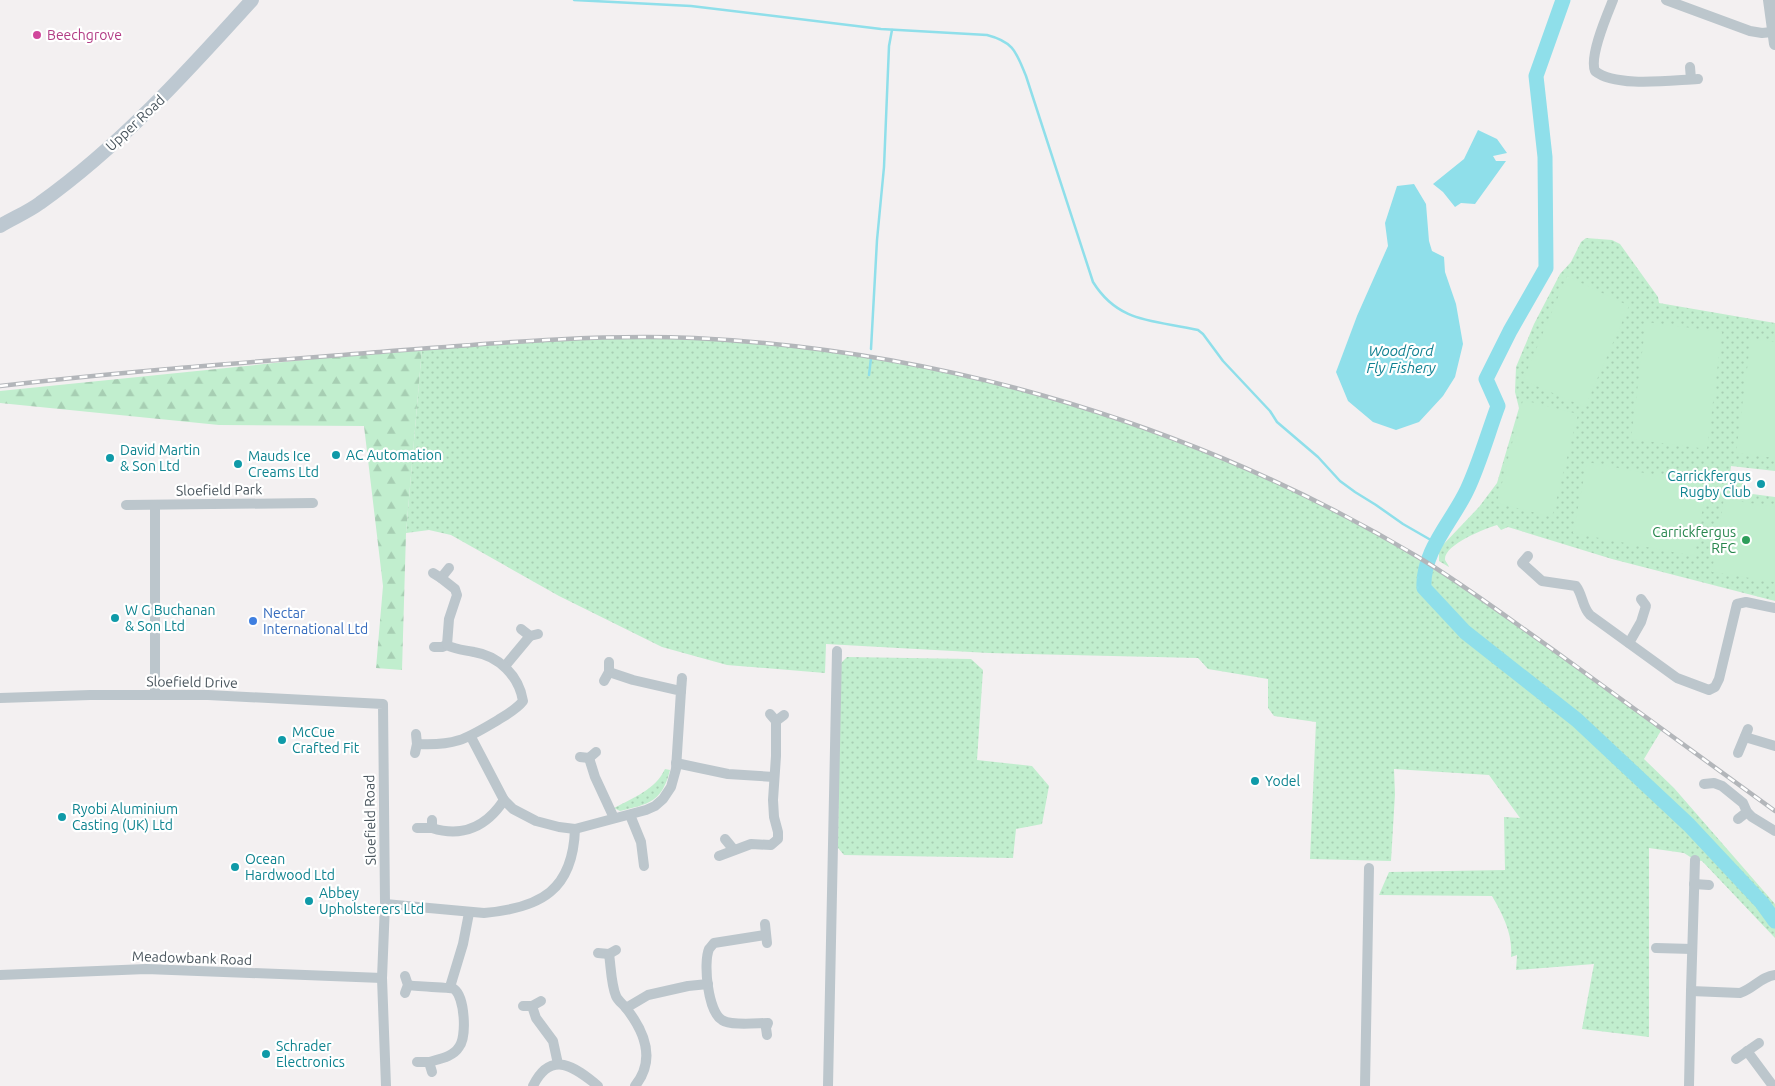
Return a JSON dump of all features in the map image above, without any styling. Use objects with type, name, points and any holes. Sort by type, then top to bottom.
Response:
[{"type":"main road","name":"Upper Road","points":[[0,226],[38,204],[84,170],[175,85],[252,0]]},
{"type":"street","points":[[1613,0],[1601,32],[1594,63],[1595,71],[1606,77],[1620,80],[1662,81],[1695,79],[1690,67]]},
{"type":"street","points":[[1666,0],[1690,4],[1750,31],[1774,38]]},
{"type":"street","points":[[1769,0],[1774,38]]},
{"type":"street","name":"Sloefield Park","points":[[126,505],[313,503]]},
{"type":"street","points":[[155,505],[156,695]]},
{"type":"street","points":[[1522,563],[1542,581],[1576,586],[1587,613],[1677,678],[1711,690],[1717,685],[1719,679],[1737,604],[1746,602],[1775,608]]},
{"type":"street","points":[[448,568],[437,575],[455,589],[457,595],[448,619],[448,645]]},
{"type":"street","points":[[1629,643],[1647,605]]},
{"type":"street","points":[[505,666],[534,635],[521,629]]},
{"type":"street","points":[[416,744],[444,744],[471,737],[522,704],[523,701],[520,691],[505,666],[487,656],[456,649],[448,645],[434,647]]},
{"type":"street","points":[[828,1086],[837,651]]},
{"type":"street","points":[[607,672],[681,691]]},
{"type":"street","points":[[471,737],[504,800],[513,809],[536,821],[575,829],[630,815],[651,808],[663,798],[673,781],[682,678]]},
{"type":"street","name":"Sloefield Drive","points":[[0,698],[156,695],[266,697],[383,704]]},
{"type":"street","name":"Sloefield Road","points":[[383,704],[385,904],[382,978],[386,1086]]},
{"type":"street","points":[[719,856],[751,844],[771,845],[778,839],[773,800],[777,717]]},
{"type":"street","points":[[1738,753],[1746,733],[1775,746]]},
{"type":"street","points":[[588,756],[595,777],[614,818]]},
{"type":"street","points":[[676,763],[728,774],[774,777]]},
{"type":"street","points":[[1704,784],[1714,783],[1722,786],[1743,803],[1747,812],[1775,831]]},
{"type":"street","points":[[417,828],[432,824],[441,831],[473,828],[491,818],[504,800]]},
{"type":"street","points":[[1738,819],[1747,812]]},
{"type":"street","points":[[630,815],[641,842],[644,866]]},
{"type":"street","points":[[385,904],[469,913],[499,912],[544,897],[555,890],[570,863],[574,849],[575,829]]},
{"type":"street","points":[[725,839],[734,850]]},
{"type":"street","points":[[1689,1086],[1694,860]]},
{"type":"street","points":[[1365,1086],[1369,868]]},
{"type":"street","points":[[1694,884],[1709,885]]},
{"type":"street","points":[[450,987],[463,944],[469,913]]},
{"type":"street","points":[[765,924],[766,939],[714,943],[709,949],[708,984],[717,1016],[723,1021],[730,1023],[768,1023],[766,1028],[767,1035]]},
{"type":"street","points":[[1656,948],[1692,949]]},
{"type":"street","points":[[598,953],[613,952],[614,989],[617,998],[640,1030],[646,1044],[647,1056],[644,1072],[635,1086]]},
{"type":"street","name":"Meadowbank Road","points":[[0,975],[146,969],[382,978]]},
{"type":"street","points":[[1691,991],[1740,994],[1768,976],[1775,975]]},
{"type":"street","points":[[626,1008],[648,995],[688,986],[708,984]]},
{"type":"street","points":[[406,985],[433,988],[450,987],[456,991],[462,1002],[462,1042],[459,1049],[430,1067],[417,1062]]},
{"type":"street","points":[[532,1004],[536,1018],[553,1042],[558,1064]]},
{"type":"street","points":[[1736,1059],[1759,1042]]},
{"type":"street","points":[[1747,1051],[1773,1086]]},
{"type":"street","points":[[533,1086],[541,1074],[551,1066],[558,1064],[574,1067],[598,1086]]},
{"type":"green space","points":[[1586,238],[1612,240],[1620,244],[1658,297],[1659,303],[1775,323],[1775,471],[1731,466],[1730,474],[1736,477],[1736,479],[1743,481],[1745,493],[1775,497],[1775,601],[1612,559],[1508,527],[1501,530],[1497,525],[1466,538],[1451,549],[1446,554],[1445,560],[1449,567],[1439,561],[1439,549],[1479,507],[1497,483],[1519,408],[1515,392],[1516,367],[1534,324],[1560,274],[1571,262],[1581,242]]},
{"type":"green space","points":[[1567,276],[1629,306],[1585,407],[1523,380]]},
{"type":"green space","points":[[1646,322],[1722,332],[1707,449],[1631,439]]},
{"type":"green space","points":[[644,337],[744,342],[844,353],[924,367],[1003,385],[1081,407],[1158,433],[1234,463],[1307,497],[1379,535],[1449,576],[1662,729],[1644,759],[1674,788],[1775,904],[1775,938],[1702,861],[1695,860],[1684,853],[1649,848],[1649,1037],[1582,1029],[1594,964],[1516,970],[1517,955],[1511,957],[1509,933],[1492,896],[1379,895],[1389,872],[1505,870],[1504,817],[1520,818],[1489,775],[1394,769],[1395,794],[1391,861],[1310,859],[1316,722],[1274,716],[1268,708],[1268,679],[1208,669],[1198,658],[989,653],[826,644],[825,673],[727,665],[662,647],[559,596],[451,535],[429,530],[406,533],[422,348],[548,339]]},
{"type":"green space","points":[[1751,339],[1775,342],[1775,458],[1736,453]]},
{"type":"green space","points":[[422,348],[406,533],[402,670],[376,668],[383,586],[364,426],[219,425],[0,403],[0,391]]},
{"type":"green space","points":[[1523,400],[1578,414],[1552,517],[1497,503]]},
{"type":"green space","points":[[1587,462],[1707,485],[1694,556],[1573,533]]},
{"type":"green space","name":"Carrickfergus RFC","points":[[1724,499],[1775,507],[1775,582],[1712,572]]},
{"type":"green space","points":[[847,657],[971,659],[983,670],[977,760],[1032,766],[1049,786],[1042,824],[1016,829],[1013,858],[844,855],[838,848],[840,664]]},
{"type":"green space","points":[[665,769],[670,770],[667,781],[663,789],[653,800],[620,811],[614,808],[636,797],[650,787]]},
{"type":"water","points":[[1478,130],[1497,139],[1507,153],[1493,156],[1496,161],[1506,161],[1475,204],[1461,203],[1455,207],[1443,192],[1433,184],[1464,159]]},
{"type":"water","name":"Woodford Fly Fishery","points":[[1414,184],[1426,204],[1429,241],[1432,251],[1444,257],[1445,272],[1456,304],[1463,344],[1455,377],[1443,396],[1419,422],[1396,430],[1373,422],[1348,401],[1336,372],[1357,316],[1388,246],[1385,223],[1397,186]]},
{"type":"waterway","points":[[574,0],[691,6],[881,29],[987,35],[1003,41],[1013,49],[1026,76],[1093,282],[1103,296],[1114,306],[1139,318],[1198,330],[1223,361],[1270,411],[1277,422],[1318,457],[1340,481],[1403,524],[1436,543]]},
{"type":"waterway","points":[[1563,0],[1536,76],[1545,157],[1546,268],[1510,331],[1486,379],[1498,406],[1467,490],[1433,549],[1425,574],[1424,588],[1465,632],[1577,720],[1689,825],[1762,903],[1775,921]]},
{"type":"waterway","points":[[871,349],[877,240],[884,167],[889,46],[892,30]]},
{"type":"waterway","points":[[869,375],[871,358]]},
{"type":"railway","points":[[0,386],[142,371],[285,359],[498,343],[615,337],[694,338],[789,346],[883,359],[977,378],[1069,403],[1160,434],[1249,470],[1335,511],[1436,568],[1559,654],[1775,811]]},
{"type":"place","name":"Beechgrove","points":[[37,35]]},
{"type":"place","name":"AC Automation","points":[[336,455]]},
{"type":"place","name":"David Martin & Son Ltd","points":[[110,458]]},
{"type":"place","name":"Mauds Ice Creams Ltd","points":[[238,464]]},
{"type":"place","name":"Carrickfergus Rugby Club","points":[[1761,484]]},
{"type":"place","name":"Carrickfergus RFC","points":[[1746,540]]},
{"type":"place","name":"W G Buchanan & Son Ltd","points":[[115,618]]},
{"type":"place","name":"Nectar International Ltd","points":[[253,621]]},
{"type":"place","name":"McCue Crafted Fit","points":[[282,740]]},
{"type":"place","name":"Yodel","points":[[1255,781]]},
{"type":"place","name":"Ryobi Aluminium Casting (UK) Ltd","points":[[62,817]]},
{"type":"place","name":"Ocean Hardwood Ltd","points":[[235,867]]},
{"type":"place","name":"Abbey Upholsterers Ltd","points":[[309,901]]},
{"type":"place","name":"Schrader Electronics","points":[[266,1054]]}]
